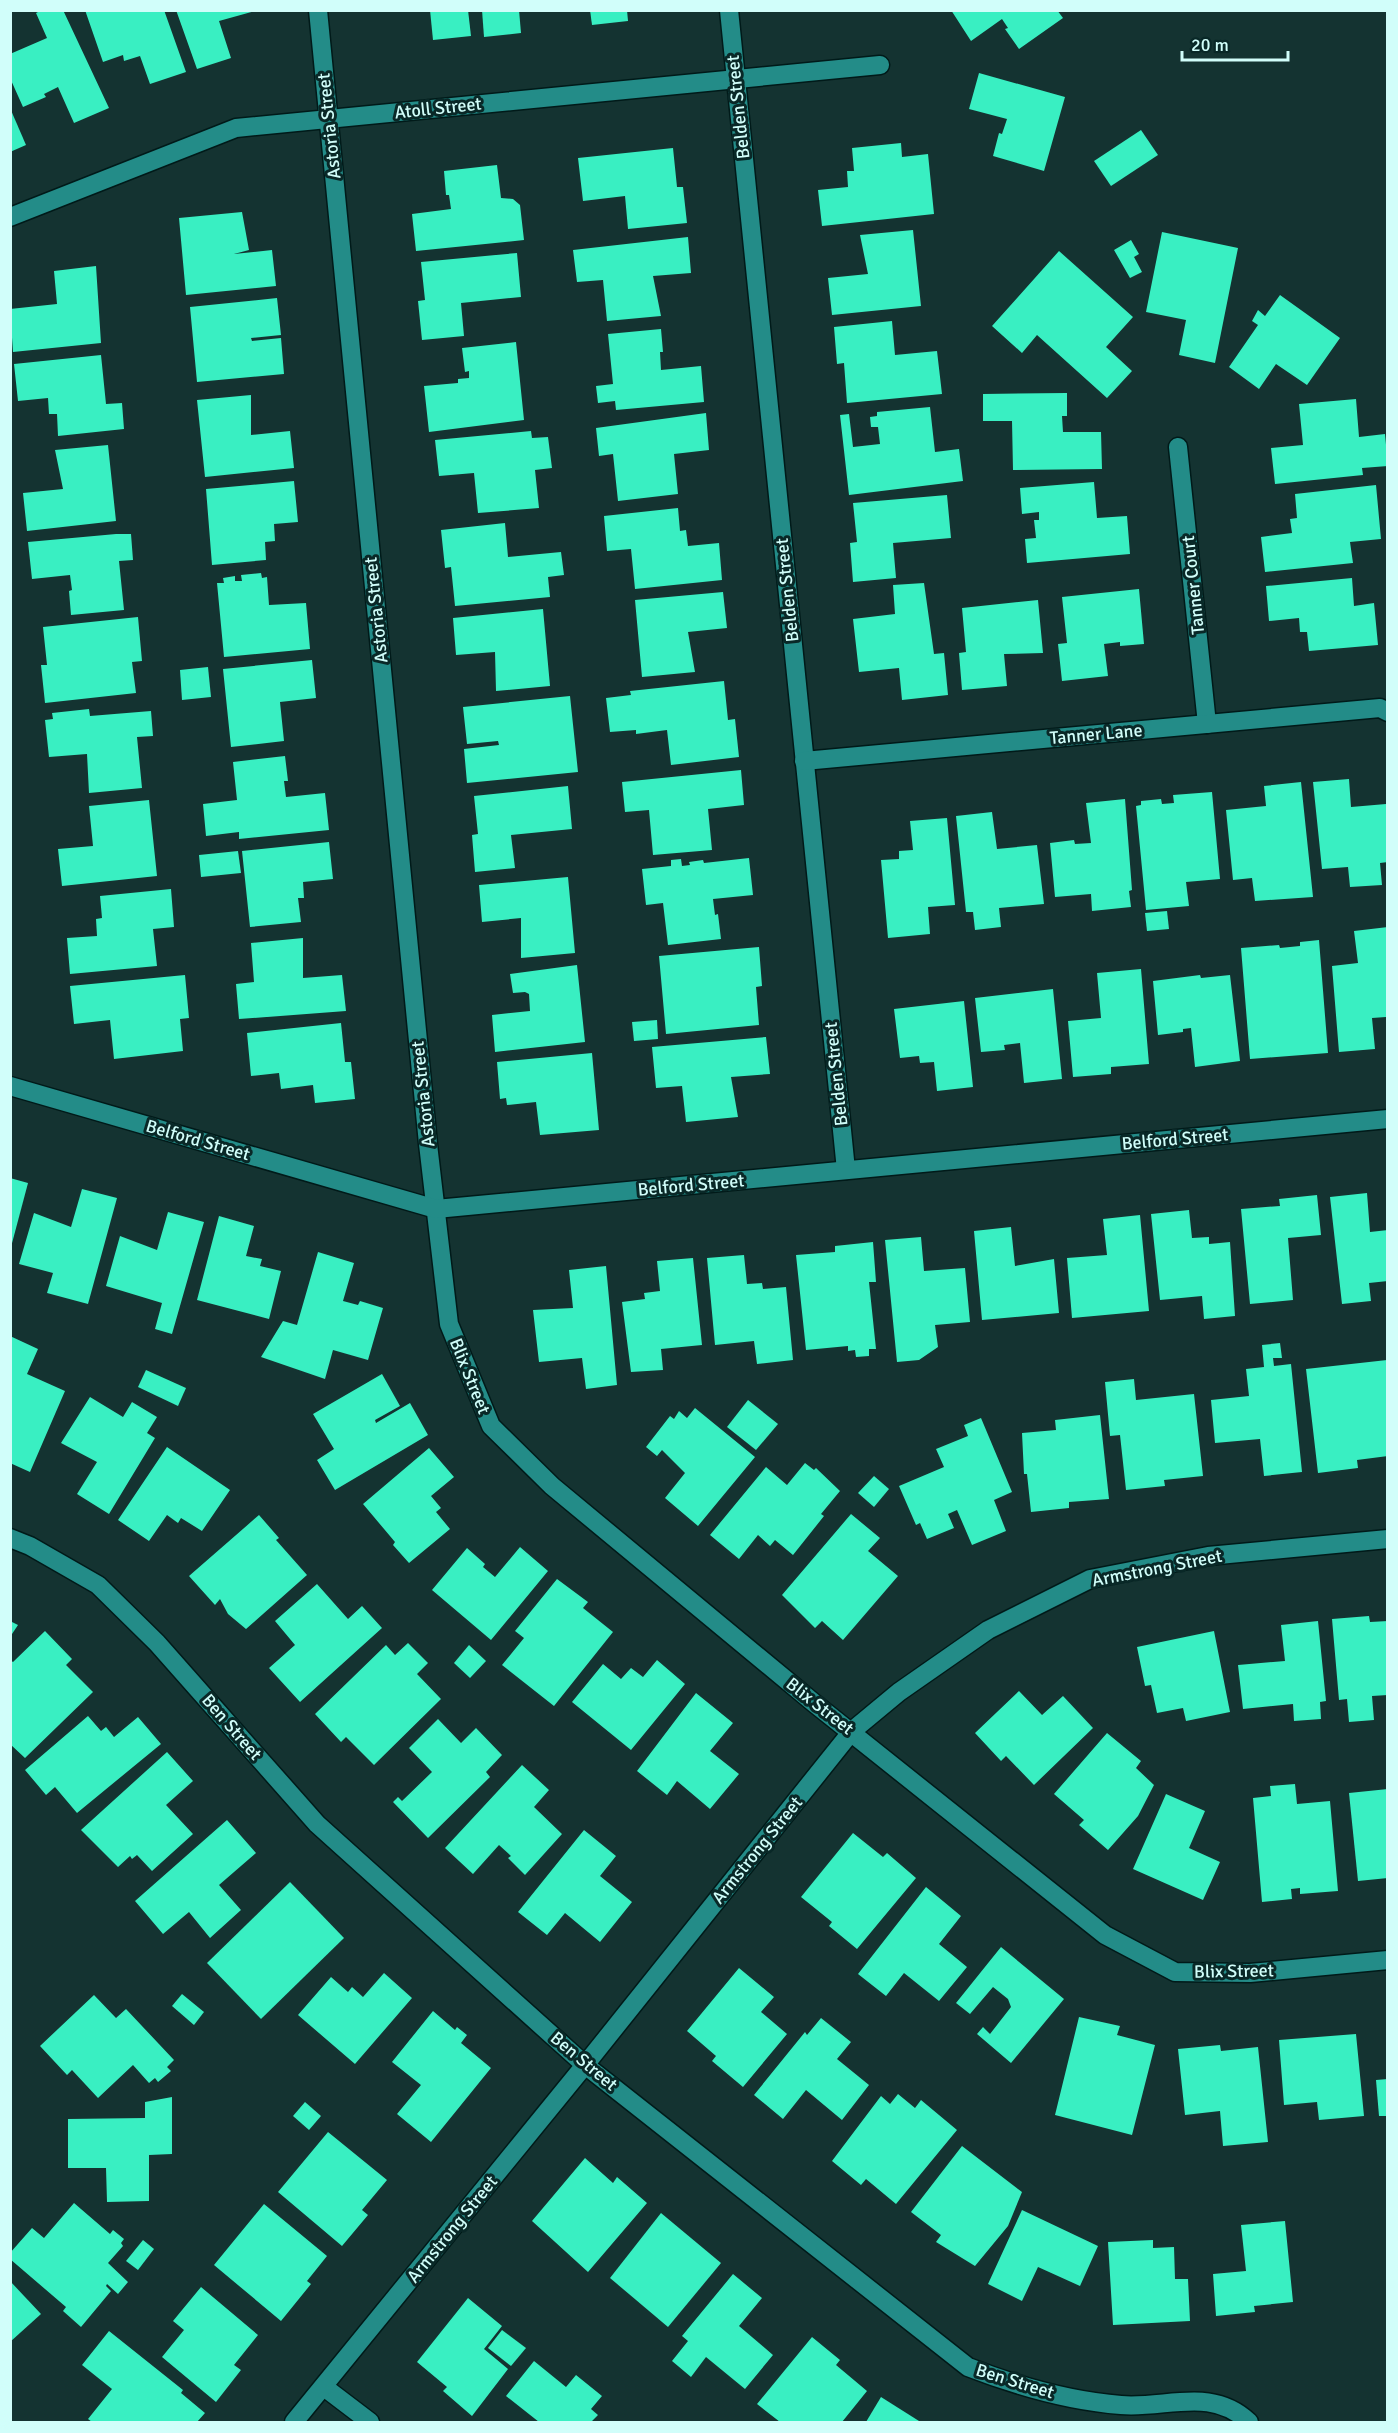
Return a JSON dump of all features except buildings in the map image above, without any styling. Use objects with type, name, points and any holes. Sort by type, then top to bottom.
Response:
[{"type":"street","name":"Astoria Street","points":[[318,10],[436,1209]]},
{"type":"street","name":"Belden Street","points":[[729,10],[846,1170]]},
{"type":"street","name":"Atoll Street","points":[[10,216],[236,128],[880,65]]},
{"type":"street","name":"Tanner Court","points":[[1178,447],[1208,724]]},
{"type":"street","name":"Tanner Lane","points":[[804,762],[1380,708],[1388,712]]},
{"type":"street","name":"Belford Street","points":[[10,1086],[436,1209],[1388,1119]]},
{"type":"street","name":"Blix Street","points":[[436,1209],[449,1324],[491,1426],[552,1486],[814,1703],[1105,1935],[1175,1972],[1250,1973],[1388,1960]]},
{"type":"street","name":"Ben Street","points":[[10,1538],[30,1546],[98,1585],[157,1643],[317,1824],[585,2065],[968,2367],[1017,2385],[1122,2406],[1186,2401],[1222,2404],[1248,2421]]},
{"type":"street","name":"Armstrong Street","points":[[294,2422],[585,2065],[852,1731],[899,1692],[988,1630],[1090,1579],[1208,1556],[1388,1539]]},
{"type":"street","points":[[324,2387],[370,2422]]}]
